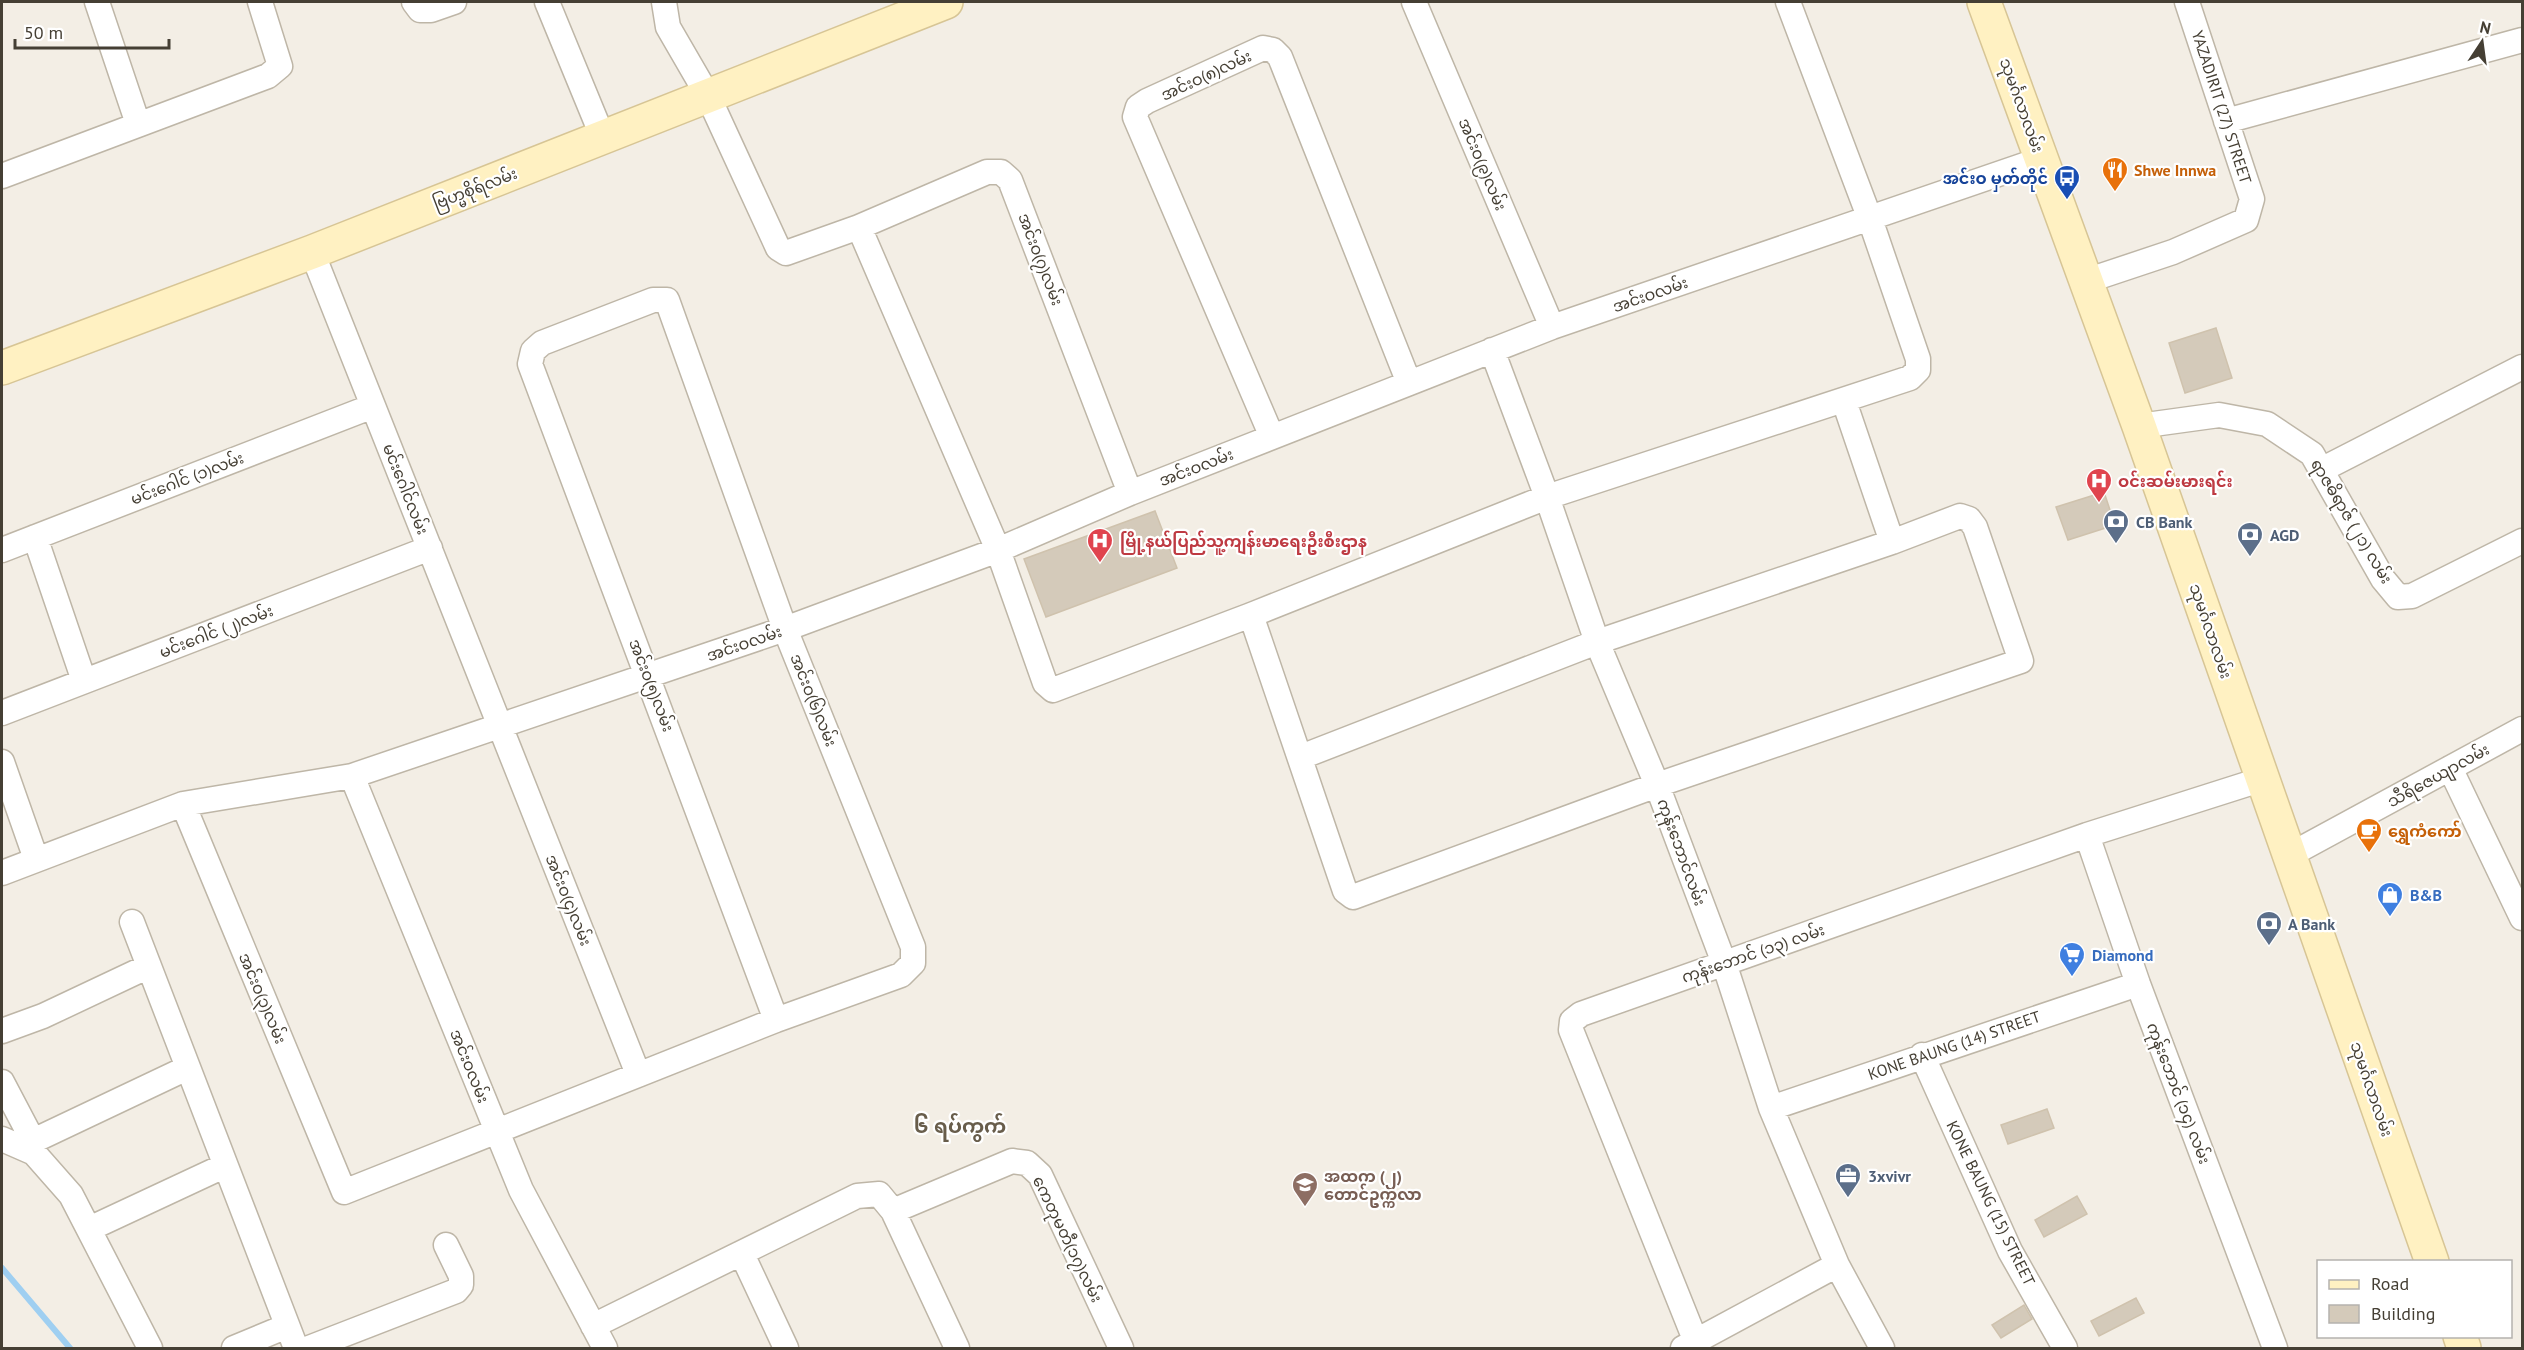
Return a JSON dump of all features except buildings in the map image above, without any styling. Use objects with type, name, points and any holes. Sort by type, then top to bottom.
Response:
[{"type":"main road","name":"ဗြဟ္မစိုရ်လမ်း","points":[[2,368],[312,252],[946,2]]},
{"type":"main road","name":"သုမင်္ဂလာလမ်း","points":[[1984,2],[2139,426],[2431,1260]]},
{"type":"street","points":[[97,2],[138,124]]},
{"type":"street","points":[[2,176],[268,76],[280,66],[260,2]]},
{"type":"street","points":[[414,2],[420,10],[431,10],[454,2]]},
{"type":"street","points":[[547,2],[603,138]]},
{"type":"street","points":[[664,2],[668,27],[708,96]]},
{"type":"street","name":"အင်းဝ(၉)လမ်း","points":[[1414,2],[1552,327]]},
{"type":"street","points":[[859,226],[998,550],[1044,683],[1053,690],[1251,615],[1547,497],[1910,378],[1918,370],[1918,359],[1870,219],[1788,2]]},
{"type":"street","name":"YAZADIRIT (27) STREET","points":[[2086,281],[2173,252],[2246,220],[2252,199],[2187,2]]},
{"type":"street","points":[[2226,121],[2523,40]]},
{"type":"street","name":"အင်းဝ(၈)လမ်း","points":[[1272,437],[1135,117],[1138,107],[1147,101],[1263,48],[1274,50],[1280,57],[1409,383]]},
{"type":"street","name":"အင်းဝ(၇)လမ်း","points":[[708,96],[778,248],[786,254],[987,172],[1001,172],[1010,180],[1130,493]]},
{"type":"street","name":"အင်းဝလမ်း","points":[[2,873],[183,804],[352,776],[785,629],[998,550],[1130,493],[1552,327],[2042,159]]},
{"type":"street","name":"မင်းဂေါင်လမ်း","points":[[312,252],[500,726]]},
{"type":"street","name":"အင်းဝ(၅)လမ်း","points":[[667,300],[653,300],[542,343],[533,351],[530,364],[776,1020]]},
{"type":"street","name":"အင်းဝ(၆)လမ်း","points":[[667,300],[785,629],[913,947],[913,963],[901,975],[776,1020]]},
{"type":"street","name":"ကုန်းဘောင်လမ်း","points":[[1492,350],[1547,497],[1597,642],[1657,785],[1724,963],[1771,1108],[1837,1265],[1882,1348]]},
{"type":"street","points":[[2320,470],[2523,367]]},
{"type":"street","points":[[1844,401],[1892,542]]},
{"type":"street","name":"မင်းဂေါင် (၁)လမ်း","points":[[2,550],[373,406]]},
{"type":"street","name":"ရာဇဓိရာဇ် (၂၁) လမ်း","points":[[2139,426],[2219,415],[2267,424],[2312,454],[2383,579],[2398,597],[2412,596],[2523,541]]},
{"type":"street","points":[[1251,615],[1346,891],[1353,897],[1657,785],[2021,661],[1975,527],[1969,519],[1960,516],[1892,542],[1597,642],[1301,757]]},
{"type":"street","points":[[35,537],[84,681]]},
{"type":"street","name":"မင်းဂေါင် (၂)လမ်း","points":[[2,713],[430,548]]},
{"type":"street","name":"အင်းဝ(၄)လမ်း","points":[[500,726],[638,1074]]},
{"type":"street","name":"သီရိဇေယျာလမ်း","points":[[2290,855],[2523,729]]},
{"type":"street","points":[[2,762],[36,860]]},
{"type":"street","points":[[2450,768],[2523,918]]},
{"type":"street","name":"အင်းဝလမ်း","points":[[352,776],[521,1190],[605,1348]]},
{"type":"street","name":"ကုန်းဘောင် (၁၃) လမ်း","points":[[1689,1345],[1571,1030],[1572,1021],[1581,1014],[1724,963],[2087,836],[2263,779]]},
{"type":"street","name":"အင်းဝ(၃)လမ်း","points":[[183,804],[344,1192],[497,1130]]},
{"type":"street","name":"ကုန်းဘောင် (၁၄) လမ်း","points":[[2087,836],[2138,984],[2275,1348]]},
{"type":"street","points":[[132,922],[224,1166],[296,1348]]},
{"type":"street","points":[[2,1031],[43,1016],[149,966]]},
{"type":"street","name":"KONE BAUNG (14) STREET","points":[[1771,1108],[2138,984]]},
{"type":"street","points":[[497,1130],[776,1020]]},
{"type":"street","name":"KONE BAUNG (15) STREET","points":[[1922,1056],[2010,1251],[2065,1348]]},
{"type":"street","points":[[2,1139],[33,1147],[187,1068]]},
{"type":"street","points":[[2,1082],[33,1147],[71,1195],[90,1229],[150,1348]]},
{"type":"street","name":"ကေတုမတီ(၁၇)လမ်း","points":[[893,1211],[1012,1161],[1027,1163],[1040,1175],[1121,1348]]},
{"type":"street","points":[[90,1229],[224,1166]]},
{"type":"street","points":[[593,1326],[857,1196],[879,1194],[893,1211],[957,1348]]},
{"type":"street","points":[[309,1348],[456,1291],[461,1285],[461,1276],[446,1245]]},
{"type":"street","points":[[742,1254],[786,1348]]},
{"type":"street","points":[[1689,1345],[1837,1265]]},
{"type":"street","points":[[234,1348],[287,1326]]},
{"type":"waterway","points":[[2,1268],[70,1348]]},
{"type":"place","name":"Shwe Innwa","points":[[2115,193]]},
{"type":"place","name":"အင်းဝ မှတ်တိုင်","points":[[2067,201]]},
{"type":"place","name":"ဝင်းဆမ်းမားရင်း","points":[[2099,504]]},
{"type":"place","name":"CB Bank","points":[[2116,545]]},
{"type":"place","name":"AGD","points":[[2250,558]]},
{"type":"place","name":"မြို့နယ်ပြည်သူ့ကျန်းမာရေးဦးစီးဌာန","points":[[1100,564]]},
{"type":"place","name":"ရွှေကံကော်","points":[[2369,854]]},
{"type":"place","name":"B&B","points":[[2390,918]]},
{"type":"place","name":"A Bank","points":[[2269,947]]},
{"type":"place","name":"Diamond","points":[[2072,978]]},
{"type":"place","name":"3xvivr","points":[[1848,1199]]},
{"type":"place","name":"အထက (၂) တောင်ဥက္ကလာ","points":[[1305,1208]]},
{"type":"district","name":"၆ ရပ်ကွက်","points":[[960,1126]]}]
